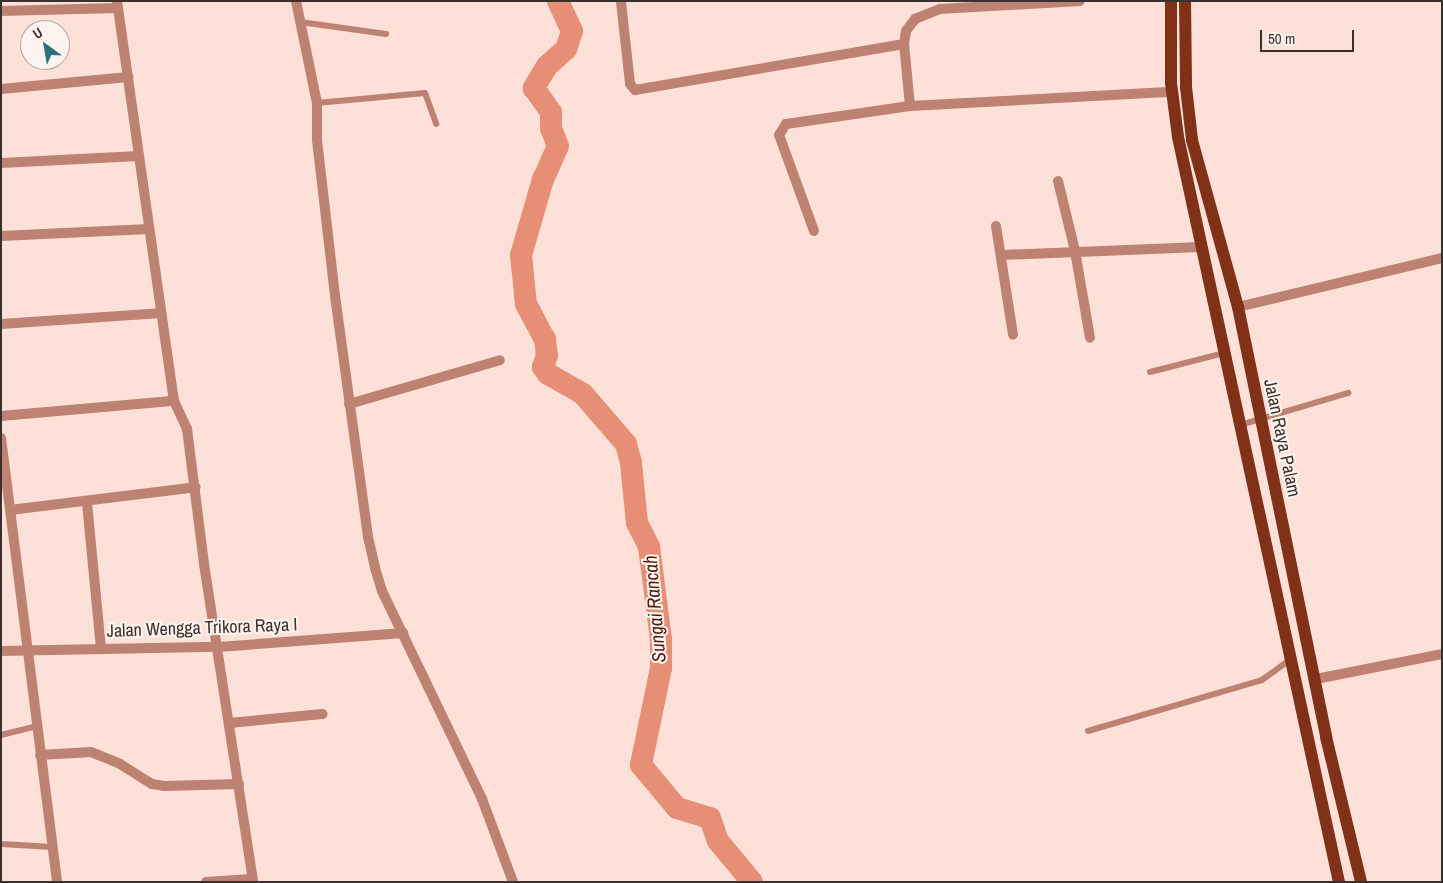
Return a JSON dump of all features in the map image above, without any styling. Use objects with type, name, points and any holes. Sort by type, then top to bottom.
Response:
[{"type":"main road","points":[[1171,1],[1172,92],[1178,136],[1339,882]]},
{"type":"main road","name":"Jalan Raya Palam","points":[[1185,1],[1186,87],[1192,140],[1238,307],[1260,419],[1361,882]]},
{"type":"street","points":[[296,1],[317,103],[317,140],[349,404],[372,553],[382,591],[482,799],[513,882]]},
{"type":"street","points":[[910,106],[904,44],[906,31],[914,19],[940,9],[1080,1]]},
{"type":"street","points":[[621,2],[630,84],[636,90],[904,44]]},
{"type":"street","points":[[1,11],[118,4],[174,401],[187,429],[196,487],[204,564],[239,784],[252,880],[206,882]]},
{"type":"street","points":[[1,90],[128,77]]},
{"type":"street","points":[[814,231],[779,135],[781,129],[786,124],[910,106],[1172,92]]},
{"type":"street","points":[[1,164],[139,156]]},
{"type":"street","points":[[1058,181],[1076,251],[1090,338]]},
{"type":"street","points":[[996,226],[1002,255],[1012,335]]},
{"type":"street","points":[[1,236],[150,229]]},
{"type":"street","points":[[1002,255],[1201,247]]},
{"type":"street","points":[[1238,307],[1442,258]]},
{"type":"street","points":[[1,324],[161,313]]},
{"type":"street","points":[[349,404],[500,360]]},
{"type":"street","points":[[1,416],[174,401]]},
{"type":"street","points":[[1,438],[4,484],[10,510],[40,755],[58,882]]},
{"type":"street","points":[[10,510],[87,503],[196,487]]},
{"type":"street","points":[[87,503],[101,649]]},
{"type":"street","name":"Jalan Wengga Trikora Raya I","points":[[1,651],[218,647],[403,633]]},
{"type":"street","points":[[1316,679],[1442,654]]},
{"type":"street","points":[[229,723],[323,714]]},
{"type":"street","points":[[40,755],[91,752],[120,764],[152,784],[164,786],[239,784]]},
{"type":"lane","points":[[300,22],[386,34]]},
{"type":"lane","points":[[317,103],[426,93],[436,124]]},
{"type":"lane","points":[[1150,372],[1224,353]]},
{"type":"lane","points":[[1240,425],[1348,393]]},
{"type":"lane","points":[[1088,731],[1262,680],[1290,660]]},
{"type":"lane","points":[[1,735],[37,726]]},
{"type":"lane","points":[[1,844],[52,847]]},
{"type":"waterway","name":"Sungai Rancah","points":[[558,1],[572,31],[566,49],[547,66],[534,88],[551,112],[551,128],[558,146],[543,179],[521,255],[526,304],[545,339],[547,355],[543,367],[548,374],[583,394],[626,444],[631,463],[637,523],[649,547],[661,639],[661,668],[641,765],[677,808],[710,818],[718,841],[752,882]]}]
